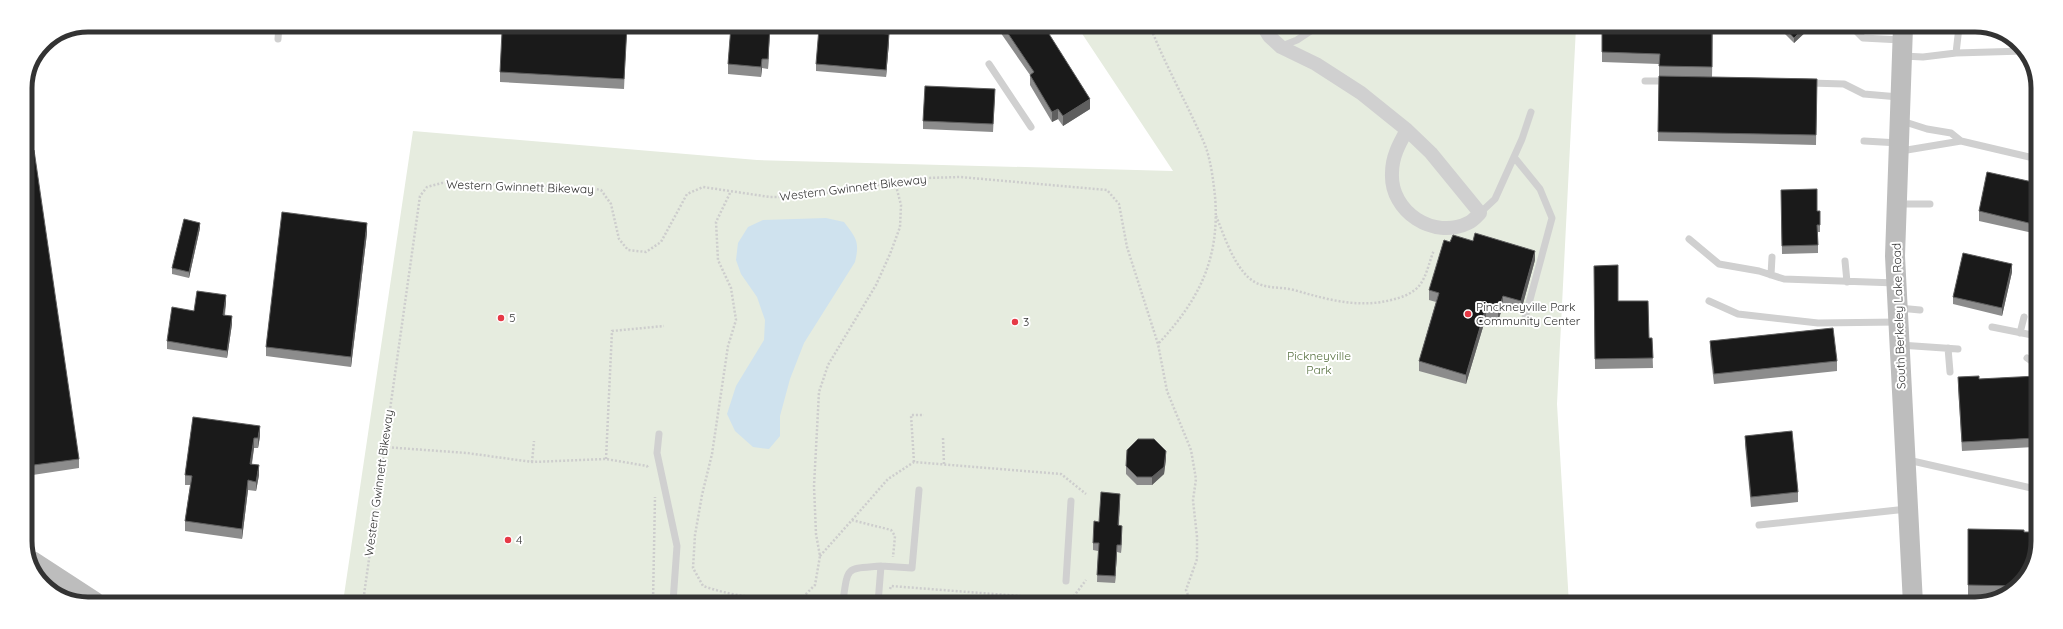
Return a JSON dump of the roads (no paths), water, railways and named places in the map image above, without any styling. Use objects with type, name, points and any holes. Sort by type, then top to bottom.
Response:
[{"type":"street","points":[[1267,32],[1280,47],[1316,64],[1361,93],[1407,130],[1431,153],[1480,213],[1469,223],[1452,228],[1434,228],[1417,220],[1403,206],[1394,192],[1391,175],[1398,144],[1407,130]]},
{"type":"street","name":"South Berkeley Lake Road","points":[[1902,41],[1895,256],[1904,459],[1913,597]]},
{"type":"street","points":[[38,566],[72,591],[85,597]]},
{"type":"lane","points":[[278,32],[278,39]]},
{"type":"lane","points":[[1280,47],[1297,40],[1309,32]]},
{"type":"lane","points":[[1857,32],[1863,38],[1902,41],[1923,57],[1956,53],[2017,51]]},
{"type":"lane","points":[[1956,53],[1958,32]]},
{"type":"lane","points":[[989,64],[1031,127]]},
{"type":"lane","points":[[1645,81],[1677,81]]},
{"type":"lane","points":[[1804,83],[1844,84],[1864,94],[1901,97]]},
{"type":"lane","points":[[1480,213],[1495,199],[1514,157],[1531,112]]},
{"type":"lane","points":[[1900,118],[1904,122],[1951,133],[1961,141]]},
{"type":"lane","points":[[1864,141],[1899,147],[1961,141],[2031,157]]},
{"type":"lane","points":[[1514,157],[1540,189],[1552,218],[1525,318]]},
{"type":"lane","points":[[1897,204],[1930,204]]},
{"type":"lane","points":[[1689,239],[1719,264],[1759,271],[1784,279],[1896,283]]},
{"type":"lane","points":[[1771,275],[1772,257]]},
{"type":"lane","points":[[1845,261],[1846,282]]},
{"type":"lane","points":[[1709,300],[1738,314],[1818,323],[1898,315],[1920,310]]},
{"type":"lane","points":[[2020,333],[2024,317]]},
{"type":"lane","points":[[1992,327],[2031,335]]},
{"type":"lane","points":[[1899,345],[1958,349]]},
{"type":"lane","points":[[1948,348],[1950,372]]},
{"type":"lane","points":[[2027,358],[2031,361]]},
{"type":"lane","points":[[659,434],[657,453],[677,546],[673,597]]},
{"type":"lane","points":[[1904,459],[2031,488]]},
{"type":"lane","points":[[843,597],[846,575],[854,568],[881,566],[912,568],[919,490]]},
{"type":"lane","points":[[1066,581],[1071,501]]},
{"type":"lane","points":[[1759,525],[1907,509]]},
{"type":"lane","points":[[878,597],[881,566]]},
{"type":"water","points":[[826,218],[844,222],[854,236],[857,244],[855,262],[804,343],[790,379],[780,416],[780,436],[769,449],[753,447],[735,431],[727,414],[736,386],[764,340],[765,320],[757,297],[741,274],[736,260],[738,243],[748,227],[763,220]]},
{"type":"place","name":"Pinckneyville Park Community Center","points":[[1468,314]]},
{"type":"place","name":"5","points":[[501,318]]},
{"type":"place","name":"3","points":[[1015,322]]},
{"type":"place","name":"4","points":[[508,540]]},
{"type":"park label","name":"Pickneyville Park","points":[[1319,363]]}]
